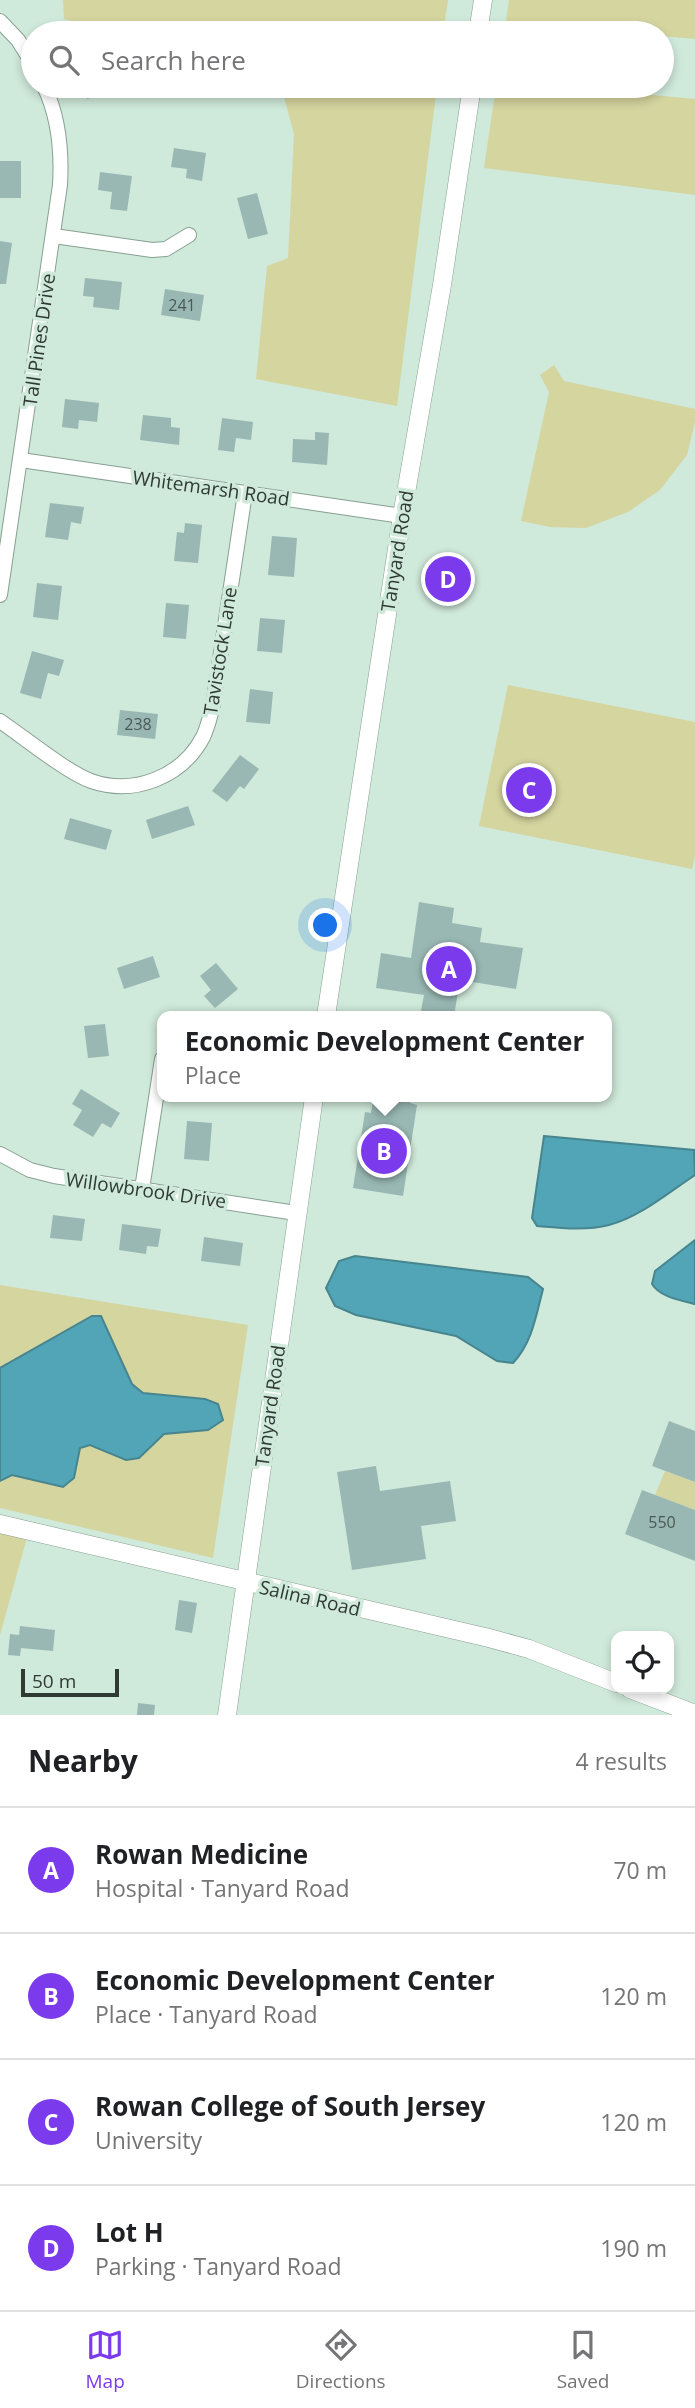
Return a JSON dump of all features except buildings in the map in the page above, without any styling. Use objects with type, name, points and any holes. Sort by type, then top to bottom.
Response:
[{"type":"street","points":[[480,21],[483,0]]},
{"type":"street","points":[[0,21],[21,45]]},
{"type":"street","name":"Tall Pines Drive","points":[[0,595],[54,236],[61,170],[60,142],[49,98]]},
{"type":"street","name":"Tanyard Road","points":[[327,1011],[402,516],[442,285],[470,98]]},
{"type":"street","points":[[54,236],[152,250],[166,248],[189,235]]},
{"type":"street","name":"Whitemarsh Road","points":[[21,460],[402,516]]},
{"type":"street","name":"Tavistock Lane","points":[[0,722],[81,776],[103,784],[132,786],[146,783],[173,772],[183,764],[203,736],[213,706],[245,493]]},
{"type":"street","points":[[142,1189],[157,1092]]},
{"type":"street","name":"Tanyard Road","points":[[227,1715],[313,1102]]},
{"type":"street","name":"Willowbrook Drive","points":[[0,1154],[40,1173],[296,1213]]},
{"type":"street","name":"Salina Road","points":[[0,1524],[529,1649],[611,1681]]},
{"type":"street","points":[[643,1694],[695,1714]]},
{"type":"green space","points":[[63,0],[448,0],[445,21],[64,19]]},
{"type":"green space","points":[[509,0],[695,0],[695,39],[674,37],[674,21],[506,21]]},
{"type":"green space","points":[[284,98],[436,98],[397,406],[256,379],[267,266],[288,258],[294,134]]},
{"type":"green space","points":[[494,98],[695,99],[695,195],[484,168]]},
{"type":"green space","points":[[554,365],[564,381],[695,409],[695,422],[687,455],[660,490],[628,512],[586,528],[550,527],[521,521],[549,392],[540,375]]},
{"type":"green space","points":[[508,685],[695,722],[695,856],[692,869],[479,826]]},
{"type":"green space","points":[[0,1285],[248,1325],[213,1558],[0,1508]]},
{"type":"green space","points":[[665,1471],[695,1482],[695,1510],[655,1495]]},
{"type":"green space","points":[[0,1528],[28,1534],[0,1635]]},
{"type":"water","points":[[544,1136],[694,1150],[695,1175],[643,1210],[609,1225],[582,1228],[537,1226],[532,1218]]},
{"type":"water","points":[[695,1240],[694,1304],[665,1295],[652,1284],[655,1271]]},
{"type":"water","points":[[355,1256],[528,1277],[543,1289],[525,1347],[513,1363],[497,1361],[456,1336],[356,1315],[335,1306],[326,1288],[339,1261]]},
{"type":"water","points":[[92,1316],[101,1316],[132,1384],[143,1393],[205,1399],[218,1404],[223,1420],[208,1430],[164,1434],[139,1458],[126,1460],[90,1445],[80,1448],[74,1478],[63,1487],[12,1475],[0,1481],[0,1368]]},
{"type":"place","name":"Lot H","points":[[448,579]]},
{"type":"place","name":"Rowan College of South Jersey","points":[[529,790]]},
{"type":"place","name":"Rowan Medicine","points":[[449,969]]},
{"type":"place","name":"Economic Development Center","points":[[384,1151]]}]
